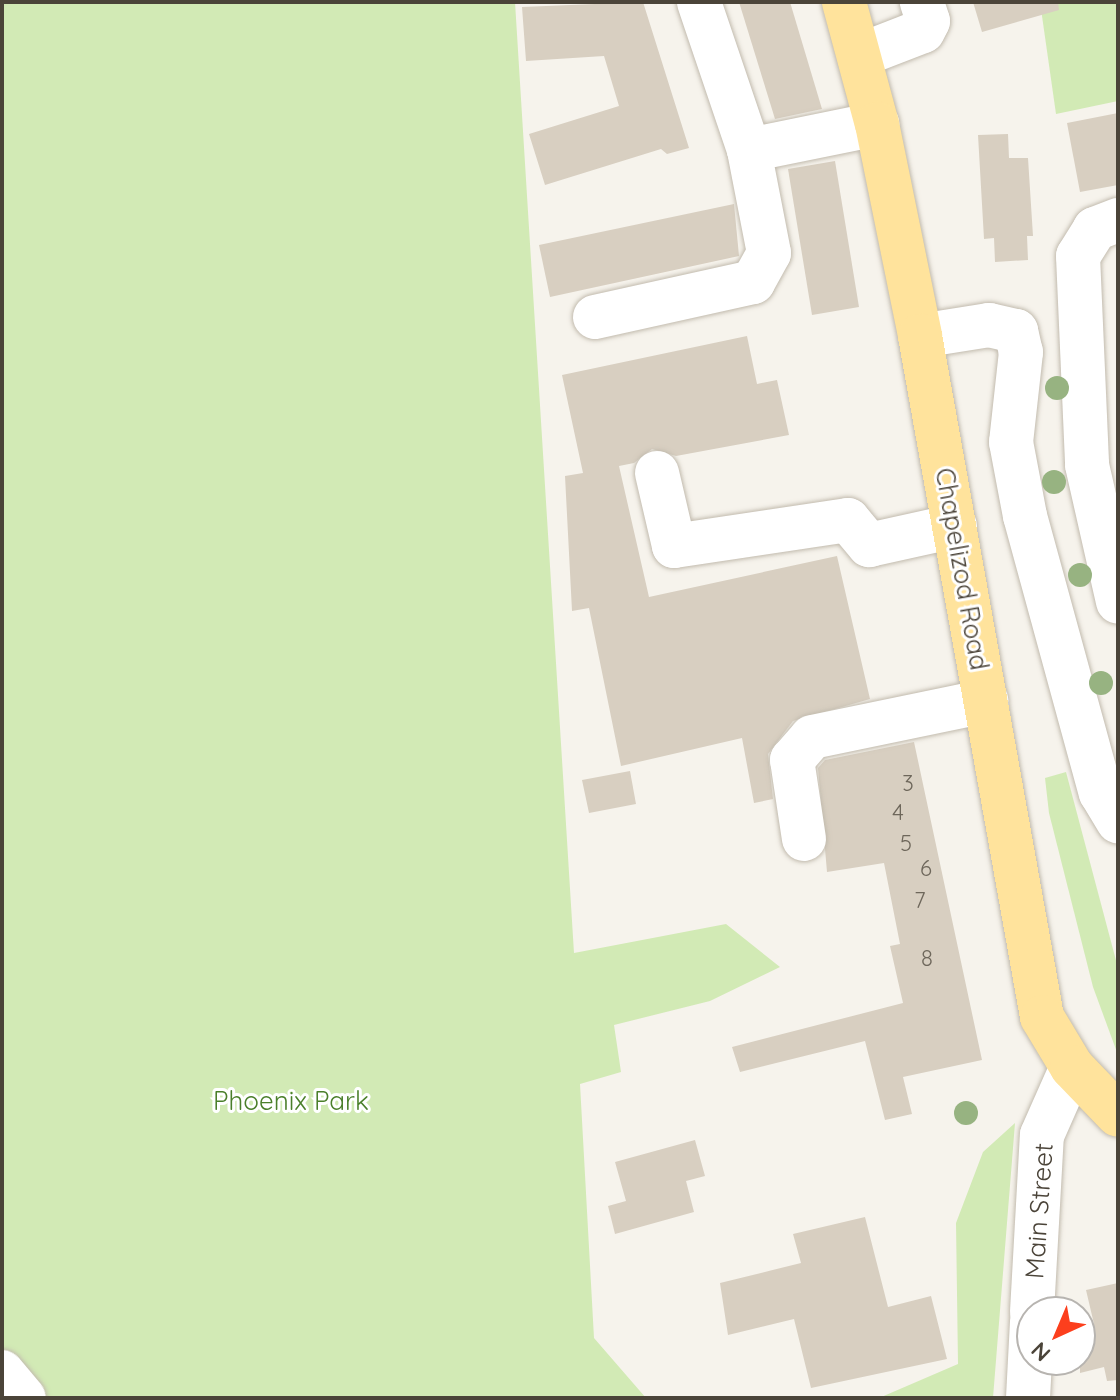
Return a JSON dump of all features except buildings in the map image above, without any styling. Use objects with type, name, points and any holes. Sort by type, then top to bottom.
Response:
[{"type":"main road","name":"Chapelizod Road","points":[[844,2],[861,55],[877,124],[920,336],[1042,1017],[1072,1067],[1118,1115]]},
{"type":"street","points":[[595,317],[753,282],[769,253],[749,150],[699,2]]},
{"type":"street","points":[[861,55],[911,41],[923,31],[928,21],[922,2]]},
{"type":"street","points":[[749,150],[877,124]]},
{"type":"street","points":[[1117,597],[1087,465],[1078,256],[1095,229],[1118,220]]},
{"type":"street","points":[[920,336],[989,325],[1016,331],[1021,352],[1011,442],[1025,516],[1101,793],[1118,821]]},
{"type":"street","points":[[657,473],[674,546],[848,520],[869,545],[955,526]]},
{"type":"street","points":[[804,839],[792,760],[812,737],[986,701]]},
{"type":"street","name":"Main Street","points":[[1033,1296],[1042,1135],[1072,1067]]},
{"type":"street","points":[[2,1372],[24,1398]]},
{"type":"street","points":[[1028,1398],[1029,1376]]},
{"type":"green space","name":"Phoenix Park","points":[[2,2],[515,2],[574,953],[726,924],[780,967],[710,1001],[614,1025],[621,1072],[580,1084],[594,1338],[646,1398],[2,1398]]},
{"type":"green space","points":[[1040,2],[1118,2],[1118,101],[1056,114]]},
{"type":"green space","points":[[1066,772],[1118,968],[1118,1055],[1093,987],[1049,813],[1045,778]]},
{"type":"green space","points":[[1015,1123],[993,1398],[879,1398],[958,1364],[956,1223],[983,1152]]}]
